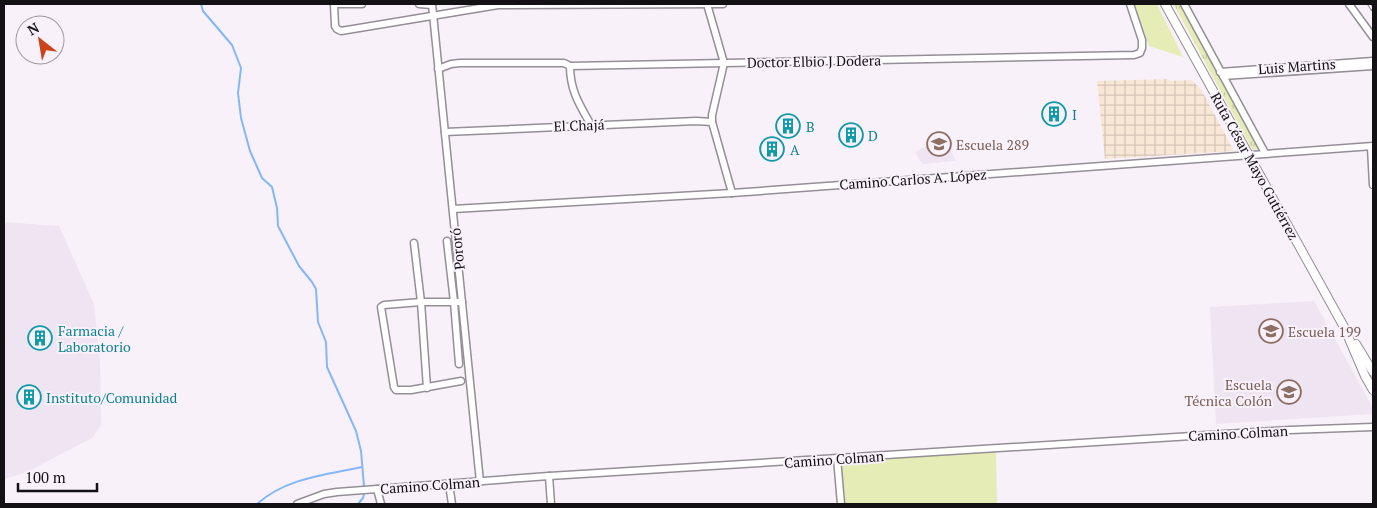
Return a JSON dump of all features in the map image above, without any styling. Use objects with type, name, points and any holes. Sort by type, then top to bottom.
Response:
[{"type":"main road","name":"Ruta César Mayo Gutiérrez","points":[[1165,4],[1344,327],[1373,388]]},
{"type":"main road","name":"Ruta César Mayo Gutiérrez","points":[[1344,327],[1373,372]]},
{"type":"street","points":[[362,4],[334,4],[335,26],[337,29],[342,31],[498,4],[723,4]]},
{"type":"street","points":[[420,4],[432,4]]},
{"type":"street","name":"Pororó","points":[[432,4],[480,482]]},
{"type":"street","points":[[708,4],[724,62],[712,122],[732,193]]},
{"type":"street","name":"Doctor Elbio J Dodera","points":[[438,69],[460,63],[564,62],[570,66],[1134,55],[1140,53],[1142,44],[1130,4]]},
{"type":"street","name":"Ruta César Mayo Gutiérrez","points":[[1184,4],[1265,154]]},
{"type":"street","points":[[1349,4],[1373,37]]},
{"type":"street","name":"Luis Martins","points":[[1222,74],[1373,61]]},
{"type":"street","points":[[570,66],[571,84],[591,125]]},
{"type":"street","name":"Luis Martins","points":[[1222,74],[1373,66]]},
{"type":"street","name":"El Chajá","points":[[445,132],[696,121],[712,122]]},
{"type":"street","points":[[1372,146],[1373,185]]},
{"type":"street","name":"Camino Carlos A. López","points":[[453,209],[732,193],[1372,146]]},
{"type":"street","points":[[447,241],[459,364]]},
{"type":"street","points":[[414,243],[421,302],[427,388]]},
{"type":"street","points":[[461,382],[399,391],[394,387],[381,307],[384,305],[421,302],[462,302]]},
{"type":"street","name":"Camino Colman","points":[[297,504],[324,494],[549,476],[1280,431],[1373,427]]},
{"type":"street","points":[[837,458],[840,504]]},
{"type":"street","points":[[549,476],[551,504]]},
{"type":"street","points":[[450,484],[452,504]]},
{"type":"street","points":[[377,489],[381,504]]},
{"type":"shaded area","points":[[1168,79],[1170,81],[1191,80],[1201,89],[1234,151],[1105,159],[1097,81]]},
{"type":"shaded area","name":"Escuela 289","points":[[944,137],[956,161],[922,164],[915,152]]},
{"type":"shaded area","points":[[4,222],[59,226],[94,304],[100,361],[101,425],[92,438],[27,472],[4,479]]},
{"type":"shaded area","points":[[1314,301],[1373,408],[1373,414],[1216,424],[1210,307]]},
{"type":"green space","points":[[1157,4],[1183,57],[1149,46],[1135,5]]},
{"type":"green space","points":[[1175,4],[1182,6],[1256,143],[1257,148],[1255,150],[1252,149]]},
{"type":"green space","points":[[996,451],[997,504],[843,504],[841,477],[844,462]]},
{"type":"waterway","points":[[201,4],[203,11],[232,45],[241,68],[238,93],[241,118],[250,151],[262,178],[272,187],[277,208],[278,226],[299,266],[316,289],[318,322],[326,342],[327,367],[356,431],[361,451],[364,486]]},
{"type":"waterway","points":[[257,504],[268,495],[293,483],[320,475],[362,467]]},
{"type":"waterway","points":[[358,504],[364,494]]},
{"type":"railway","points":[[1369,4],[1373,10]]},
{"type":"place","name":"I","points":[[1054,114]]},
{"type":"place","name":"B","points":[[788,126]]},
{"type":"place","name":"D","points":[[851,135]]},
{"type":"place","name":"Escuela 289","points":[[939,144]]},
{"type":"place","name":"A","points":[[772,149]]},
{"type":"place","name":"Escuela 199","points":[[1271,331]]},
{"type":"place","name":"Farmacia / Laboratorio","points":[[40,338]]},
{"type":"place","name":"Escuela Técnica Colón","points":[[1289,392]]},
{"type":"place","name":"Instituto/Comunidad","points":[[29,397]]}]
